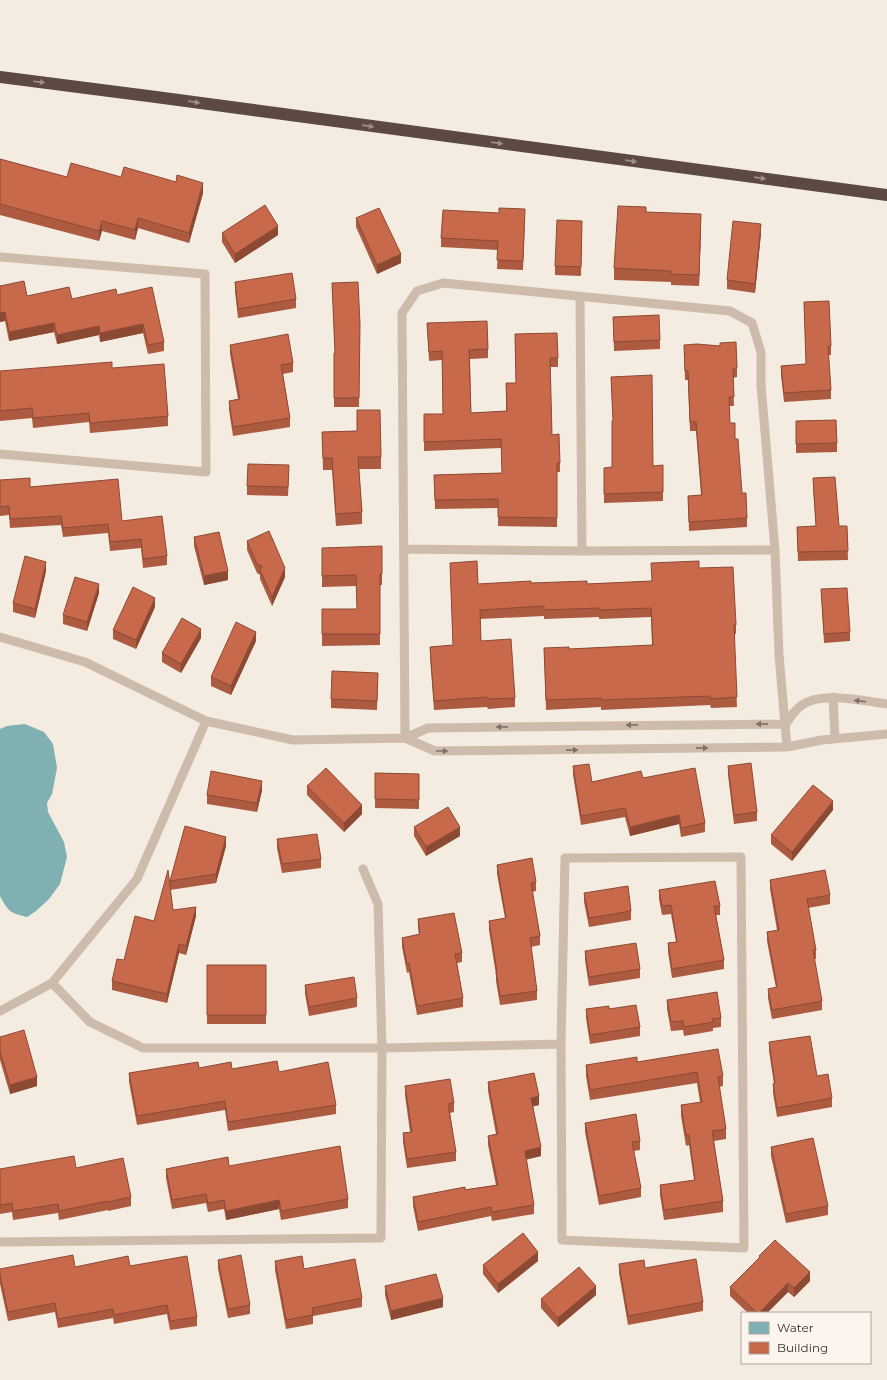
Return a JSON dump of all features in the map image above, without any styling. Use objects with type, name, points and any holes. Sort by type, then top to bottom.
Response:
[{"type":"highway","points":[[0,77],[887,195]]},
{"type":"lane","points":[[0,257],[205,274],[206,472],[0,454]]},
{"type":"lane","points":[[405,738],[402,313],[417,290],[443,283],[730,311],[752,323],[761,352],[761,385],[775,550],[780,655],[787,747]]},
{"type":"lane","points":[[580,297],[582,551]]},
{"type":"lane","points":[[404,549],[582,551],[775,550]]},
{"type":"lane","points":[[0,637],[85,662],[206,721],[294,740],[405,738],[428,728],[786,724]]},
{"type":"lane","points":[[786,724],[792,714],[803,704],[825,697],[887,704]]},
{"type":"lane","points":[[833,697],[835,739]]},
{"type":"lane","points":[[0,1011],[52,983],[137,879],[206,721]]},
{"type":"lane","points":[[405,738],[435,751],[787,747],[835,739],[887,734]]},
{"type":"lane","points":[[565,858],[742,858],[744,1248],[562,1240],[561,1044],[565,858]]},
{"type":"lane","points":[[0,1242],[381,1238],[382,1048],[378,904],[363,870]]},
{"type":"lane","points":[[52,983],[90,1022],[144,1048],[382,1048],[561,1044]]},
{"type":"water","points":[[25,724],[44,732],[53,744],[57,768],[52,794],[47,803],[48,812],[64,842],[67,857],[60,884],[49,899],[27,917],[10,911],[0,896],[0,729],[7,726]]},
{"type":"building","points":[[0,159],[67,177],[71,163],[121,177],[124,167],[176,182],[177,175],[203,183],[189,233],[138,218],[135,230],[102,221],[99,231],[0,204]]},
{"type":"building","points":[[265,205],[278,226],[235,254],[222,233]]},
{"type":"building","points":[[618,206],[646,207],[646,212],[701,214],[699,275],[671,274],[671,271],[614,268]]},
{"type":"building","points":[[379,208],[401,254],[377,265],[356,218]]},
{"type":"building","points":[[499,208],[525,209],[523,261],[497,260],[498,241],[441,238],[443,210],[499,213]]},
{"type":"building","points":[[557,220],[582,221],[581,267],[555,266]]},
{"type":"building","points":[[733,221],[761,224],[755,284],[727,280]]},
{"type":"building","points":[[292,273],[296,299],[238,309],[235,282]]},
{"type":"building","points":[[24,281],[27,296],[69,287],[72,299],[116,289],[117,295],[152,287],[164,342],[148,345],[143,324],[100,333],[99,326],[57,335],[54,323],[9,332],[5,312],[0,313],[0,286]]},
{"type":"building","points":[[358,282],[360,324],[359,398],[334,398],[335,353],[332,283]]},
{"type":"building","points":[[829,301],[831,346],[828,346],[831,390],[784,393],[781,366],[806,364],[804,302]]},
{"type":"building","points":[[659,315],[660,340],[614,342],[613,317]]},
{"type":"building","points":[[487,321],[488,349],[469,350],[471,413],[507,411],[506,383],[516,383],[515,334],[557,333],[558,358],[550,358],[552,435],[559,434],[560,463],[557,463],[557,518],[498,517],[498,499],[435,500],[434,475],[502,473],[501,439],[424,442],[424,414],[443,414],[442,351],[429,352],[427,323]]},
{"type":"building","points":[[288,334],[293,363],[281,365],[290,418],[233,427],[229,401],[240,399],[230,345]]},
{"type":"building","points":[[736,342],[737,368],[733,369],[734,397],[729,397],[730,423],[735,423],[735,439],[738,439],[742,493],[746,493],[747,518],[689,522],[688,496],[702,495],[696,422],[690,422],[688,371],[685,371],[684,345],[697,344],[720,346],[720,343]]},
{"type":"building","points":[[112,362],[112,368],[164,364],[168,416],[90,423],[89,413],[33,418],[32,408],[0,411],[0,371]]},
{"type":"building","points":[[652,375],[653,466],[663,465],[663,492],[604,494],[604,468],[612,467],[613,421],[611,377]]},
{"type":"building","points":[[357,410],[380,410],[381,457],[358,457],[362,512],[336,514],[332,458],[323,458],[322,432],[357,431]]},
{"type":"building","points":[[836,420],[837,443],[796,444],[796,421]]},
{"type":"building","points":[[248,464],[289,465],[288,487],[247,486]]},
{"type":"building","points":[[835,477],[839,526],[847,526],[848,551],[798,552],[797,527],[816,526],[813,478]]},
{"type":"building","points":[[30,478],[30,487],[118,479],[122,521],[162,516],[167,556],[143,559],[141,539],[110,542],[108,524],[63,528],[61,516],[10,519],[9,506],[0,507],[0,480]]},
{"type":"building","points":[[269,531],[285,568],[272,597],[260,570],[262,566],[257,564],[247,541]]},
{"type":"building","points":[[219,532],[228,571],[204,576],[194,537]]},
{"type":"building","points":[[382,546],[382,574],[380,574],[380,634],[322,634],[322,609],[357,609],[356,575],[322,576],[322,548]]},
{"type":"building","points":[[25,556],[46,562],[35,609],[13,603]]},
{"type":"building","points":[[477,561],[478,584],[531,581],[531,583],[587,581],[587,584],[652,581],[651,563],[699,561],[699,568],[733,567],[736,625],[734,625],[737,697],[711,699],[710,696],[601,700],[601,698],[546,700],[544,648],[569,647],[569,649],[653,645],[651,608],[544,610],[544,606],[480,610],[481,641],[511,639],[515,698],[488,699],[487,697],[434,701],[430,647],[453,645],[450,563]]},
{"type":"building","points":[[75,577],[99,584],[87,622],[63,615]]},
{"type":"building","points":[[133,587],[155,598],[136,640],[113,630]]},
{"type":"building","points":[[847,588],[850,632],[824,634],[821,589]]},
{"type":"building","points":[[182,618],[201,629],[181,664],[162,653]]},
{"type":"building","points":[[236,622],[256,632],[231,686],[211,677]]},
{"type":"building","points":[[332,671],[378,673],[377,701],[331,699]]},
{"type":"building","points":[[751,763],[757,812],[734,815],[728,766]]},
{"type":"building","points":[[589,764],[592,782],[641,771],[643,778],[695,768],[705,823],[681,828],[679,815],[630,827],[625,808],[581,816],[573,766]]},
{"type":"building","points":[[326,768],[362,805],[344,823],[307,786]]},
{"type":"building","points":[[211,771],[262,781],[257,803],[207,795]]},
{"type":"building","points":[[375,773],[419,774],[419,800],[375,799]]},
{"type":"building","points":[[813,785],[833,801],[792,852],[771,835]]},
{"type":"building","points":[[448,807],[460,827],[426,847],[414,827]]},
{"type":"building","points":[[185,826],[226,837],[216,874],[170,881]]},
{"type":"building","points":[[317,834],[321,859],[282,864],[277,839]]},
{"type":"building","points":[[532,858],[536,882],[531,883],[540,936],[530,938],[537,991],[500,996],[489,921],[506,918],[497,865]]},
{"type":"building","points":[[168,870],[173,910],[196,907],[186,946],[179,944],[167,994],[112,981],[117,959],[124,960],[135,916],[154,921]]},
{"type":"building","points":[[825,870],[830,895],[807,899],[816,950],[813,950],[822,1001],[772,1010],[768,989],[777,987],[767,932],[779,930],[770,880]]},
{"type":"building","points":[[715,881],[720,906],[714,906],[724,960],[672,969],[668,943],[677,942],[671,905],[662,906],[659,890]]},
{"type":"building","points":[[628,886],[631,911],[589,918],[584,893]]},
{"type":"building","points":[[454,913],[462,953],[455,954],[463,998],[417,1006],[409,963],[407,964],[402,938],[420,934],[418,919]]},
{"type":"building","points":[[636,943],[640,969],[589,977],[585,951]]},
{"type":"building","points":[[207,965],[266,965],[266,1015],[207,1015]]},
{"type":"building","points":[[354,977],[357,998],[309,1007],[305,985]]},
{"type":"building","points":[[717,992],[721,1018],[712,1019],[713,1022],[684,1027],[683,1021],[671,1022],[667,1000]]},
{"type":"building","points":[[636,1005],[640,1027],[590,1035],[586,1009],[609,1006],[609,1009]]},
{"type":"building","points":[[24,1030],[37,1077],[10,1085],[0,1051],[0,1037]]},
{"type":"building","points":[[810,1036],[817,1076],[828,1074],[832,1098],[777,1108],[769,1042]]},
{"type":"building","points":[[718,1049],[723,1076],[718,1077],[726,1129],[712,1131],[723,1201],[664,1210],[660,1185],[695,1180],[689,1135],[686,1135],[681,1105],[702,1102],[697,1072],[590,1090],[586,1065],[637,1057],[637,1062]]},
{"type":"building","points":[[277,1061],[279,1072],[328,1062],[336,1105],[228,1122],[225,1101],[137,1116],[129,1073],[198,1062],[199,1068],[231,1062],[232,1069]]},
{"type":"building","points":[[534,1073],[539,1096],[531,1098],[541,1147],[525,1151],[534,1205],[492,1212],[491,1207],[418,1222],[413,1197],[465,1187],[465,1190],[498,1185],[488,1136],[498,1134],[488,1082]]},
{"type":"building","points":[[450,1079],[454,1103],[448,1104],[456,1152],[407,1159],[403,1133],[412,1132],[405,1086]]},
{"type":"building","points":[[636,1114],[640,1141],[632,1142],[641,1188],[599,1196],[585,1123]]},
{"type":"building","points":[[813,1138],[828,1206],[786,1214],[771,1147]]},
{"type":"building","points":[[340,1146],[348,1199],[281,1211],[279,1200],[226,1211],[224,1200],[208,1203],[206,1194],[172,1200],[166,1169],[228,1157],[229,1166]]},
{"type":"building","points":[[74,1156],[76,1168],[123,1158],[131,1197],[59,1211],[58,1204],[13,1211],[12,1203],[0,1205],[0,1169]]},
{"type":"building","points":[[523,1233],[538,1252],[498,1284],[483,1265]]},
{"type":"building","points":[[775,1240],[810,1272],[794,1288],[788,1283],[760,1312],[756,1312],[730,1287],[760,1257],[759,1256]]},
{"type":"building","points":[[73,1255],[75,1267],[128,1256],[130,1266],[187,1256],[197,1317],[170,1321],[167,1305],[114,1315],[113,1309],[58,1319],[55,1303],[8,1312],[0,1269]]},
{"type":"building","points":[[241,1255],[250,1305],[228,1309],[218,1260]]},
{"type":"building","points":[[302,1256],[304,1269],[355,1259],[362,1298],[312,1308],[313,1315],[286,1320],[275,1261]]},
{"type":"building","points":[[696,1259],[703,1302],[628,1316],[619,1264],[644,1260],[645,1268]]},
{"type":"building","points":[[579,1267],[596,1286],[558,1318],[541,1299]]},
{"type":"building","points":[[436,1274],[443,1298],[391,1311],[385,1286]]}]
